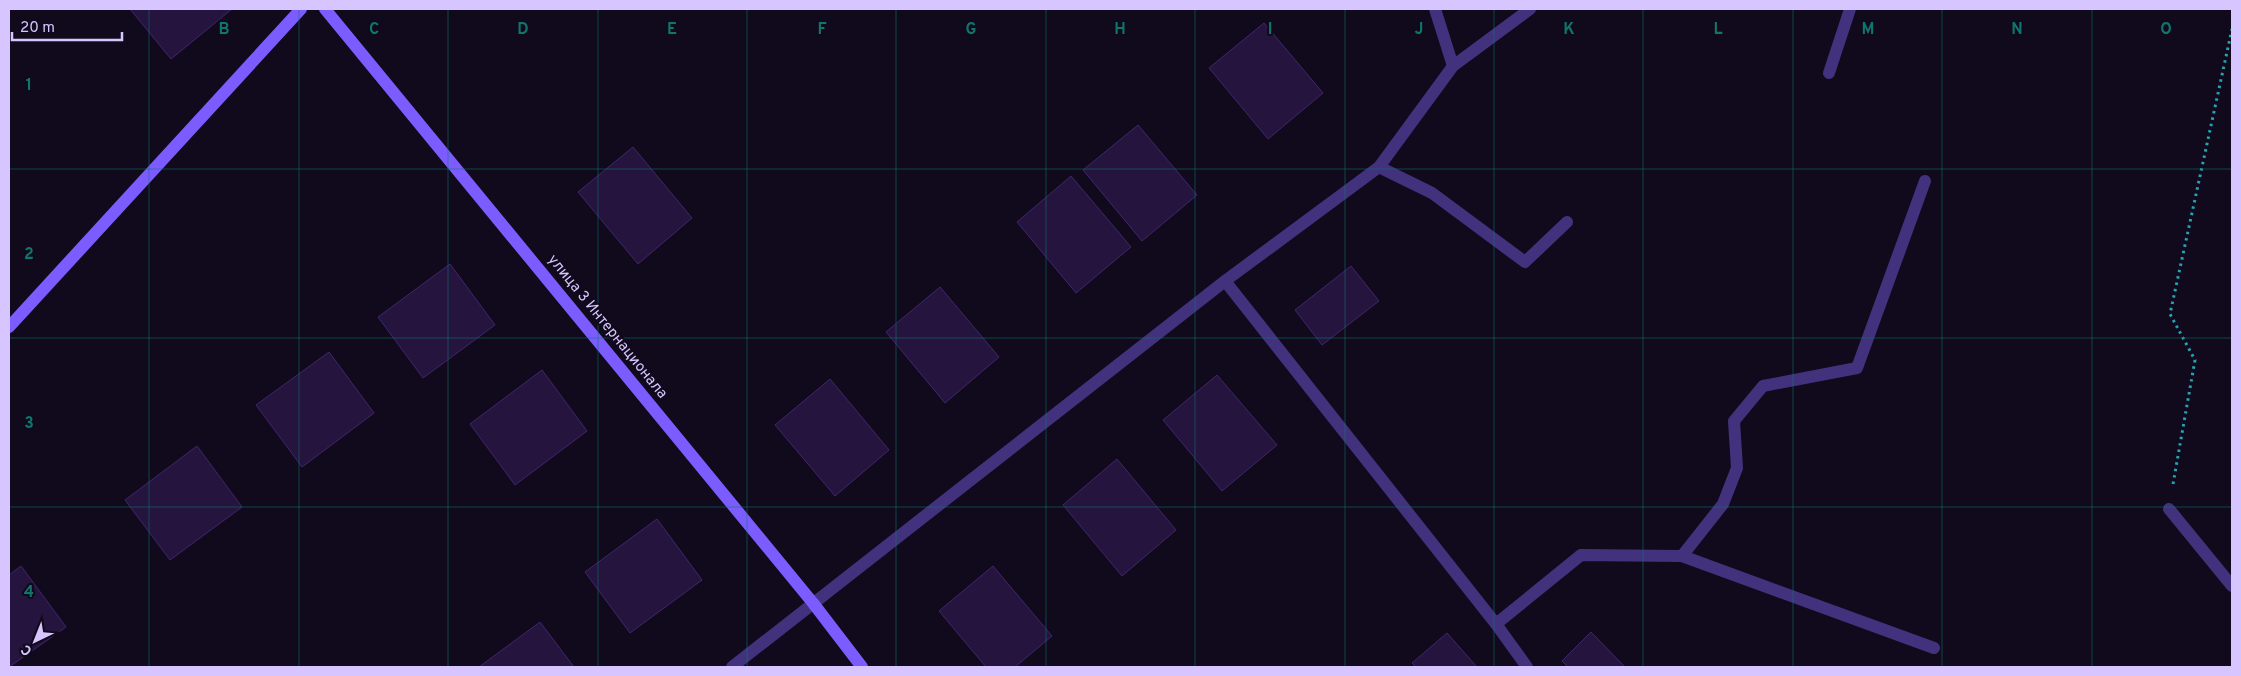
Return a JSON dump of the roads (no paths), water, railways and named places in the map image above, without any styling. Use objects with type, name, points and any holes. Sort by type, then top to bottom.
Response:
[{"type":"main road","points":[[9,327],[301,9]]},
{"type":"main road","name":"улица 3 Интернационала","points":[[325,9],[813,603],[862,667]]},
{"type":"street","points":[[1435,9],[1453,66]]},
{"type":"street","points":[[732,667],[1224,281],[1379,167],[1453,66],[1530,9]]},
{"type":"street","points":[[1829,73],[1850,9]]},
{"type":"street","points":[[1379,167],[1432,193],[1525,262],[1567,222]]},
{"type":"street","points":[[1682,556],[1723,504],[1737,468],[1734,421],[1763,386],[1857,368],[1925,181]]},
{"type":"street","points":[[1224,281],[1496,624],[1527,667]]},
{"type":"street","points":[[2169,509],[2232,586]]},
{"type":"street","points":[[1496,624],[1581,555],[1682,556],[1934,648]]}]
